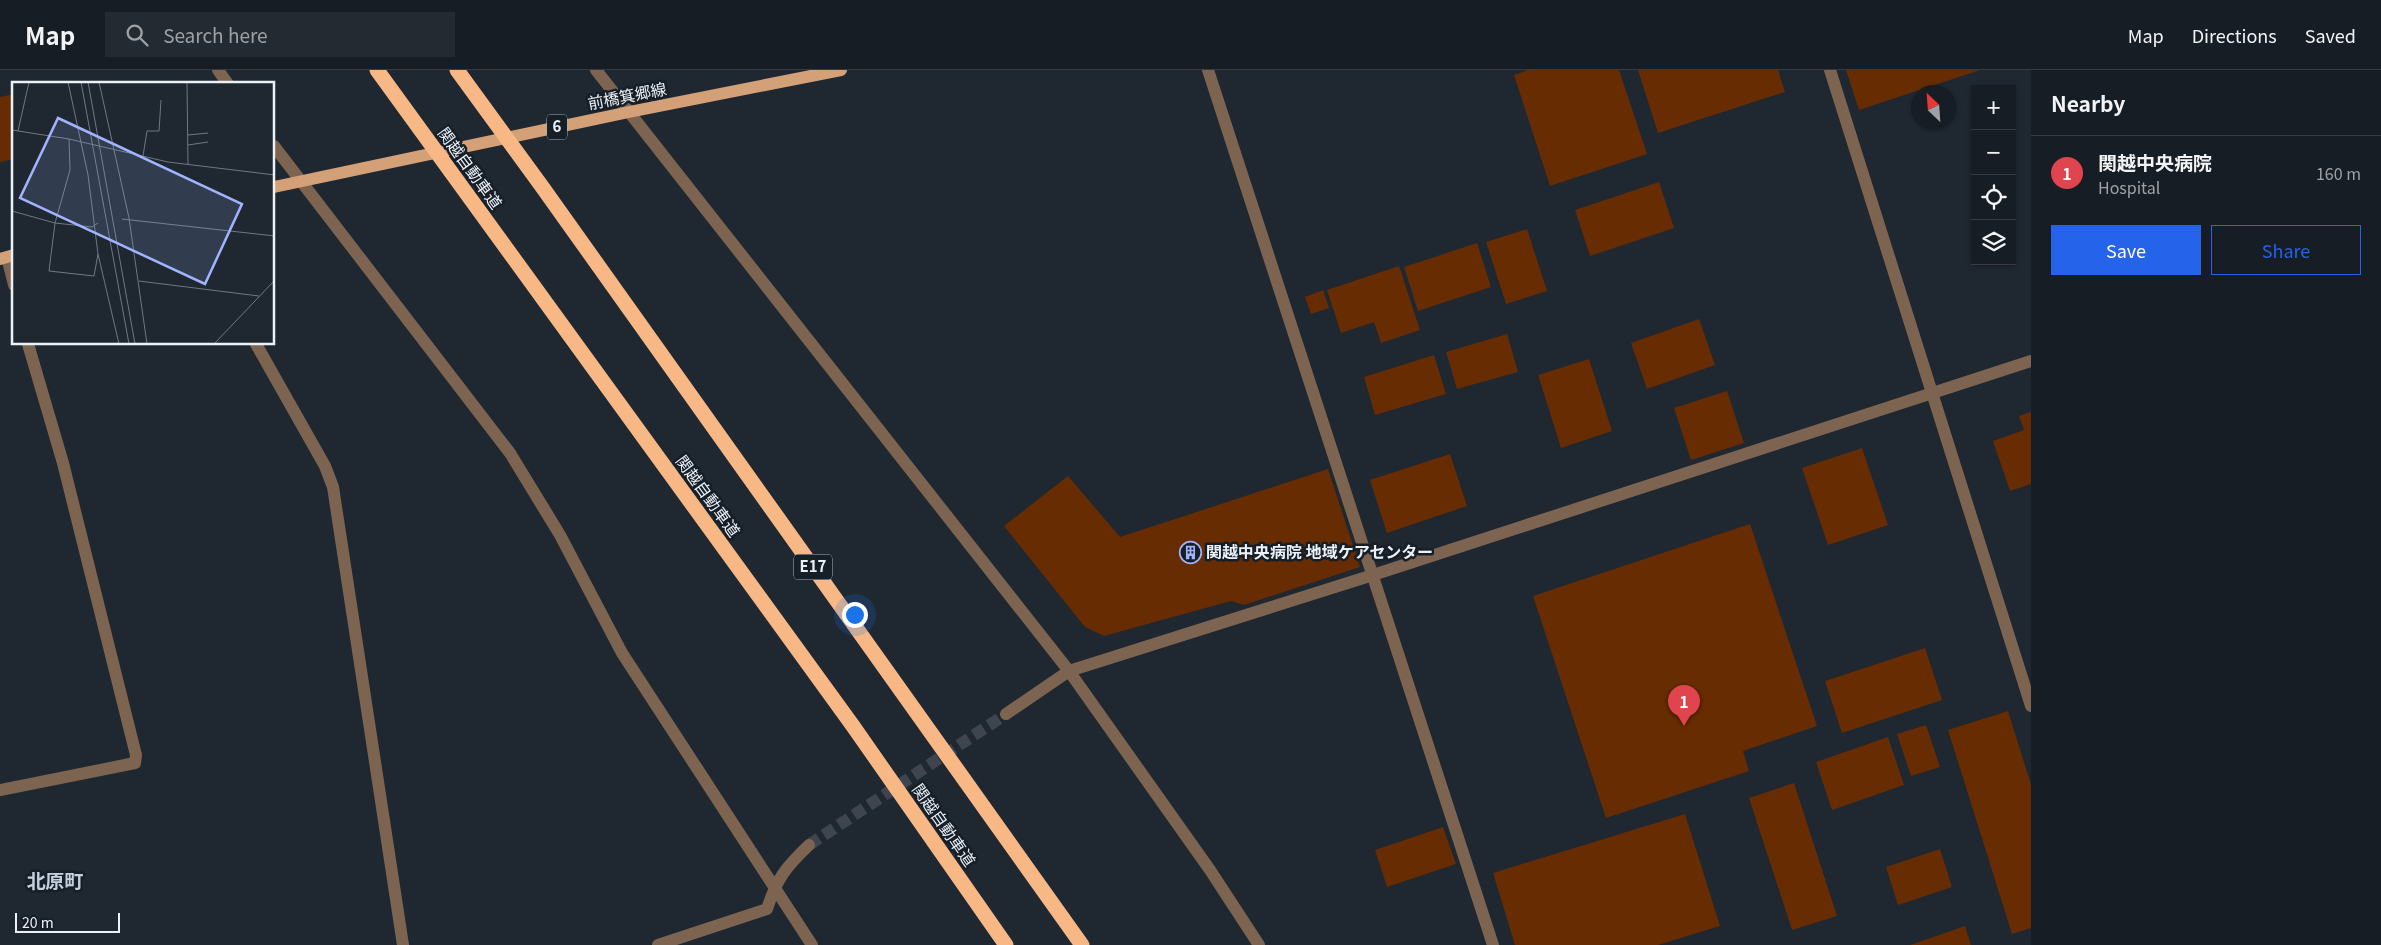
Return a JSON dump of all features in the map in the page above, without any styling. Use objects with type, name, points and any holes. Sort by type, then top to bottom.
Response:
[{"type":"highway","name":"関越自動車道","points":[[377,70],[853,726],[1006,945]]},
{"type":"highway","name":"E17","points":[[457,70],[1082,945]]},
{"type":"main road","name":"前橋箕郷線","points":[[275,187],[628,112],[841,70]]},
{"type":"street","points":[[218,70],[227,82]]},
{"type":"street","points":[[596,70],[1068,671],[1210,870],[1258,945]]},
{"type":"street","points":[[1208,70],[1493,945]]},
{"type":"street","points":[[1830,70],[2031,706]]},
{"type":"street","points":[[275,147],[510,453],[560,535],[622,653],[812,945]]},
{"type":"street","points":[[7,257],[12,277]]},
{"type":"street","points":[[0,790],[135,763],[136,755],[63,463],[28,345]]},
{"type":"street","points":[[257,345],[325,466],[333,487],[403,945]]},
{"type":"street","points":[[1006,714],[1068,671],[1373,575],[2031,361]]},
{"type":"street","points":[[658,945],[767,909],[774,886],[792,862],[809,845]]},
{"type":"building","points":[[1528,70],[1619,70],[1647,154],[1550,186],[1514,75]]},
{"type":"building","points":[[1638,70],[1778,70],[1785,92],[1658,133]]},
{"type":"building","points":[[1846,70],[1980,70],[1935,85],[1911,85],[1911,93],[1859,110]]},
{"type":"building","points":[[12,94],[12,159],[0,162],[0,97]]},
{"type":"building","points":[[1659,182],[1674,228],[1590,256],[1575,210]]},
{"type":"building","points":[[1527,229],[1547,291],[1506,304],[1486,242]]},
{"type":"building","points":[[1477,243],[1491,287],[1418,311],[1404,267]]},
{"type":"building","points":[[1399,266],[1420,330],[1381,343],[1374,322],[1341,333],[1327,290]]},
{"type":"building","points":[[1323,290],[1329,308],[1311,314],[1305,297]]},
{"type":"building","points":[[1699,319],[1715,365],[1647,389],[1631,343]]},
{"type":"building","points":[[1507,334],[1518,372],[1457,389],[1446,352]]},
{"type":"building","points":[[1434,355],[1446,394],[1375,415],[1364,377]]},
{"type":"building","points":[[1589,359],[1612,431],[1561,448],[1538,375]]},
{"type":"building","points":[[1727,391],[1744,443],[1691,460],[1674,408]]},
{"type":"building","points":[[2031,412],[2031,484],[2010,491],[1993,441],[2024,430],[2019,416]]},
{"type":"building","points":[[1862,448],[1888,525],[1828,545],[1802,468]]},
{"type":"building","points":[[1450,454],[1467,506],[1387,533],[1370,480]]},
{"type":"building","name":"関越中央病院 地域ケアセンター","points":[[1328,469],[1360,567],[1244,605],[1231,601],[1104,636],[1085,627],[1004,526],[1068,476],[1120,537]]},
{"type":"building","points":[[1750,524],[1817,726],[1743,751],[1749,771],[1606,818],[1533,596]]},
{"type":"building","points":[[1925,648],[1942,700],[1842,733],[1825,681]]},
{"type":"building","points":[[2008,711],[2031,785],[2031,928],[2012,934],[1948,730]]},
{"type":"building","points":[[1926,725],[1940,767],[1911,776],[1897,734]]},
{"type":"building","points":[[1888,737],[1904,785],[1832,810],[1816,762]]},
{"type":"building","points":[[1794,783],[1837,916],[1792,930],[1749,798]]},
{"type":"building","points":[[1685,814],[1720,926],[1658,945],[1515,945],[1493,873]]},
{"type":"building","points":[[1443,827],[1456,864],[1387,887],[1375,850]]},
{"type":"building","points":[[1940,849],[1952,887],[1898,905],[1886,867]]},
{"type":"building","points":[[1965,926],[1971,945],[1910,945]]},
{"type":"tunnel","points":[[809,845],[1006,714]]},
{"type":"place","name":"関越中央病院 地域ケアセンター","points":[[1190,552]]},
{"type":"place","name":"関越中央病院","points":[[1684,726]]},
{"type":"district","name":"北原町","points":[[55,881]]}]
